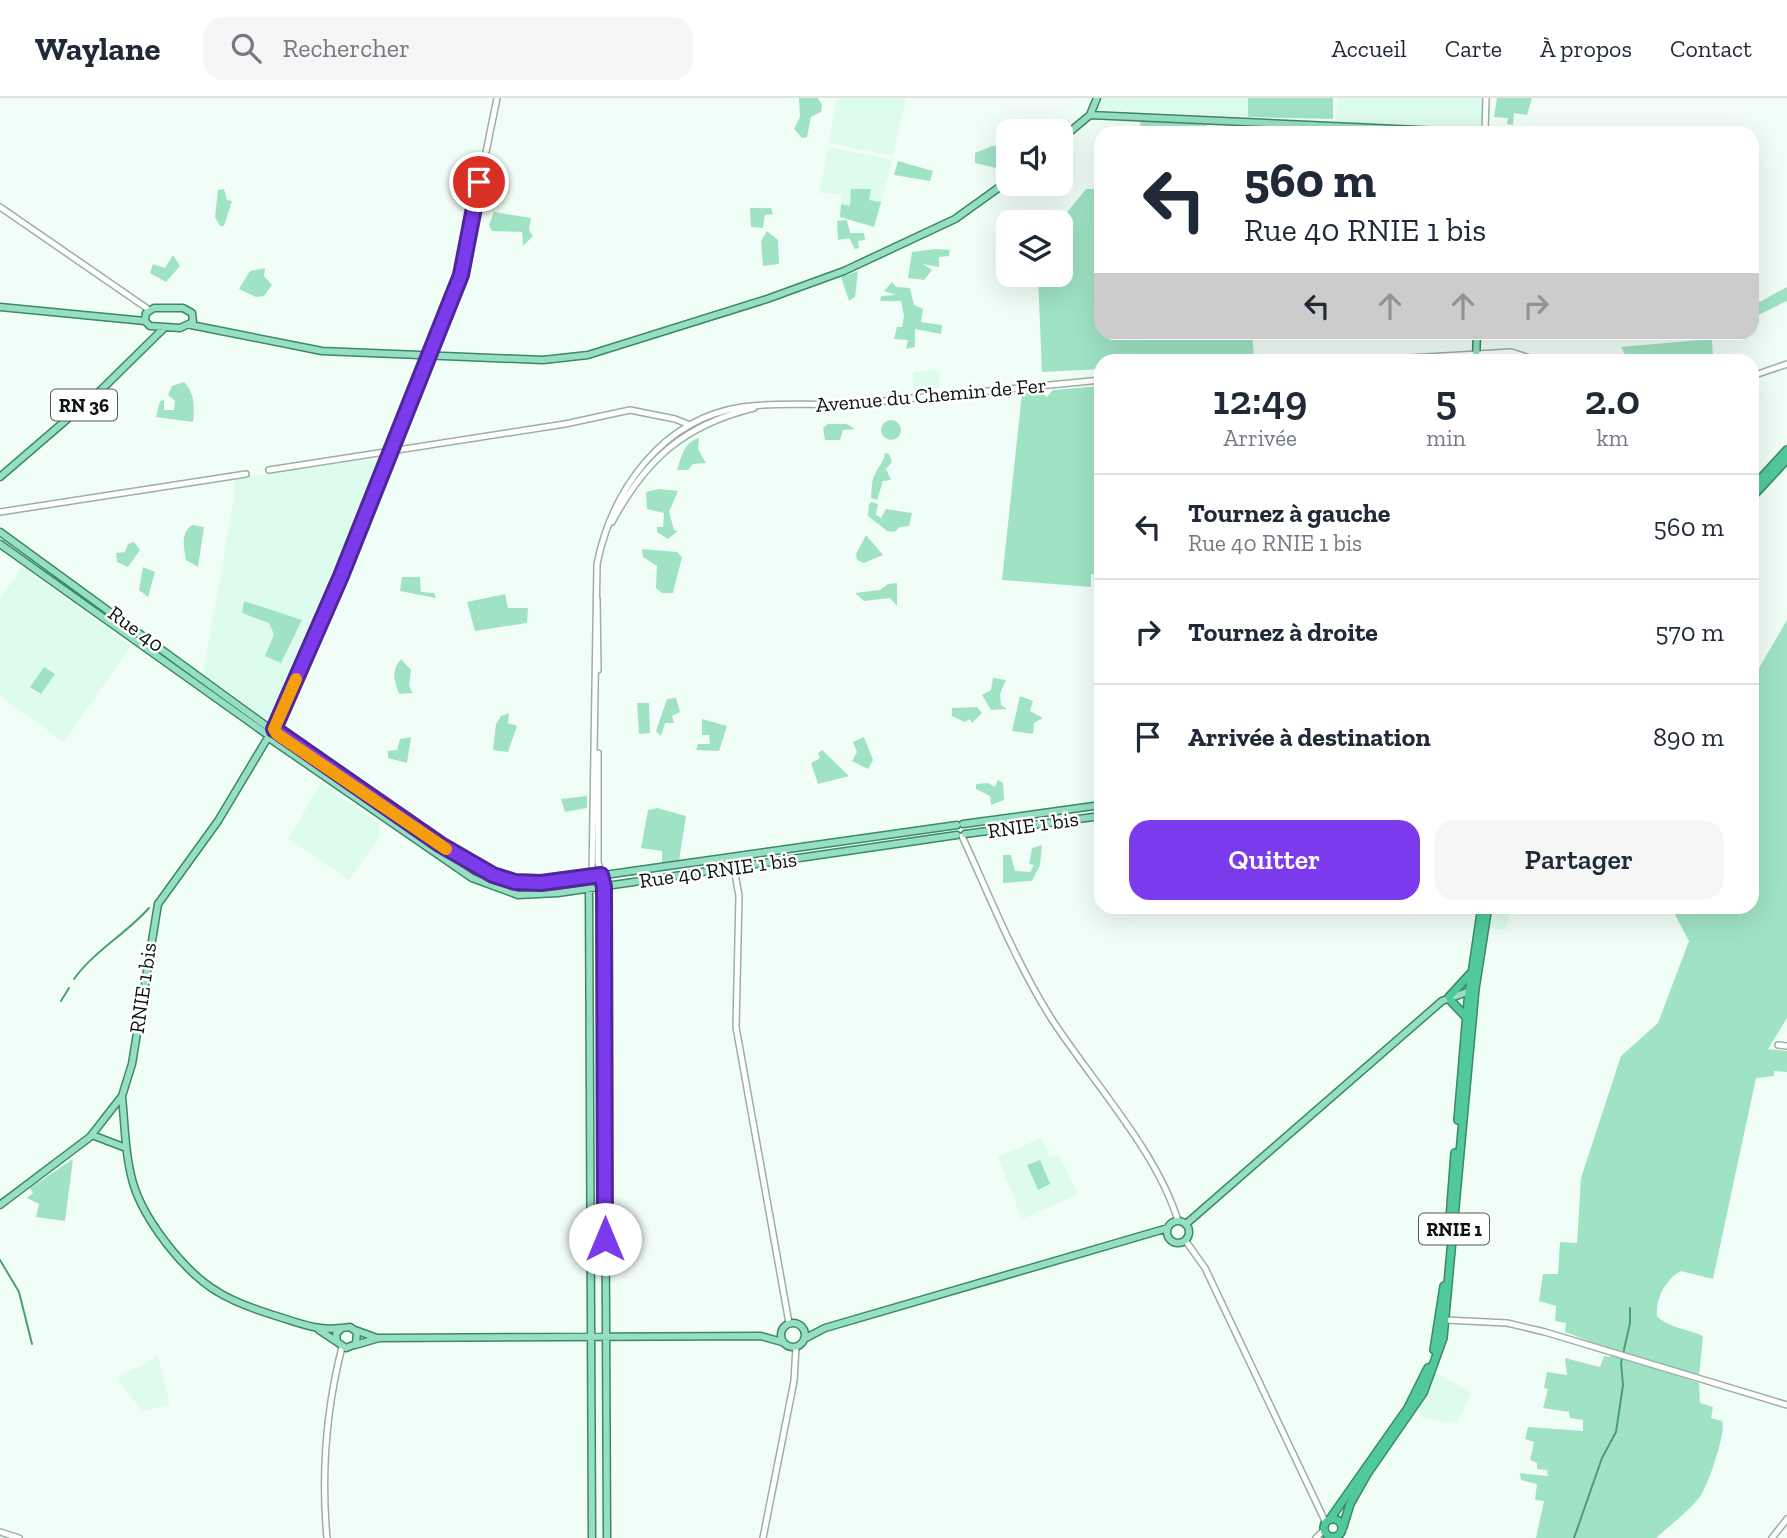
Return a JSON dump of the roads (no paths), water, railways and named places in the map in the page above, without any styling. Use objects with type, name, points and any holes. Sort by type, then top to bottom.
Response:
[{"type":"highway","points":[[1759,480],[1787,450]]},
{"type":"highway","points":[[1759,488],[1787,458]]},
{"type":"highway","name":"RNIE 1","points":[[1342,1533],[1350,1503],[1423,1393],[1443,1338],[1472,972],[1481,914]]},
{"type":"highway","name":"RNIE 1","points":[[1472,990],[1486,914]]},
{"type":"highway","points":[[1467,1018],[1447,1000],[1472,972]]},
{"type":"highway","name":"RNIE 1","points":[[1327,1529],[1408,1408],[1434,1351],[1444,1287],[1467,1018],[1471,1001]]},
{"type":"highway","points":[[1327,1529],[1338,1520],[1342,1533]]},
{"type":"highway","points":[[1327,1529],[1342,1533]]},
{"type":"main road","points":[[1073,129],[1090,115],[1097,98]]},
{"type":"main road","points":[[1090,115],[1331,126]]},
{"type":"main road","points":[[0,307],[145,321],[150,326],[164,328],[191,325],[312,350],[543,360],[588,355],[844,271],[955,219],[996,190]]},
{"type":"main road","points":[[145,321],[148,309],[186,308],[193,316],[191,325]]},
{"type":"main road","name":"RN 36","points":[[0,477],[109,383],[164,328]]},
{"type":"main road","name":"Rue 40","points":[[0,532],[269,735]]},
{"type":"main road","name":"Rue 40","points":[[0,544],[269,735]]},
{"type":"main road","name":"Rue 40 RNIE 1 bis","points":[[269,735],[441,845],[493,875],[528,883],[1094,806]]},
{"type":"main road","name":"Rue 40 RNIE 1 bis","points":[[269,735],[447,862],[483,883],[529,895],[604,887],[961,835]]},
{"type":"main road","name":"RNIE 1 bis","points":[[0,1205],[92,1135],[122,1096],[132,1064],[158,904],[218,821],[269,735]]},
{"type":"main road","name":"RNIE 1 bis","points":[[961,835],[1094,817]]},
{"type":"main road","points":[[960,824],[961,835]]},
{"type":"main road","points":[[960,824],[954,830],[961,835]]},
{"type":"main road","points":[[601,875],[604,887],[607,1538]]},
{"type":"main road","points":[[592,876],[589,889],[592,1538]]},
{"type":"main road","points":[[1186,1224],[1447,1000],[1472,990]]},
{"type":"main road","points":[[1447,1000],[1471,1001]]},
{"type":"main road","points":[[122,1096],[126,1148],[133,1185],[154,1226],[188,1265],[218,1292],[262,1311],[314,1327],[347,1326],[379,1338]]},
{"type":"main road","points":[[92,1135],[126,1148]]},
{"type":"main road","points":[[314,1327],[340,1344],[355,1345],[379,1338],[761,1336],[796,1347],[804,1339],[825,1328],[1168,1228],[1178,1221],[1186,1224]]},
{"type":"main road","points":[[1168,1228],[1172,1241],[1185,1240],[1189,1234],[1186,1224]]},
{"type":"main road","points":[[761,1336],[789,1323],[825,1328]]},
{"type":"main road","points":[[801,1326],[804,1339]]},
{"type":"main road","points":[[340,1328],[340,1344]]},
{"type":"main road","points":[[781,1329],[782,1342]]},
{"type":"main road","points":[[355,1330],[358,1338],[355,1345]]},
{"type":"street","points":[[269,735],[341,576],[464,267],[497,98]]},
{"type":"street","points":[[1485,126],[1486,98]]},
{"type":"street","points":[[0,207],[148,309]]},
{"type":"street","points":[[1497,354],[1517,354]]},
{"type":"street","points":[[1759,374],[1787,364]]},
{"type":"street","name":"Avenue du Chemin de Fer","points":[[761,407],[860,403],[1094,381]]},
{"type":"street","points":[[601,875],[596,863],[594,585],[600,545],[616,505],[638,468],[660,446],[690,425],[730,409],[761,407]]},
{"type":"street","points":[[592,876],[596,863],[597,585],[605,537],[634,483],[654,459],[708,424],[761,407]]},
{"type":"street","points":[[269,470],[565,424],[631,410],[675,419],[690,425]]},
{"type":"street","points":[[0,512],[246,474]]},
{"type":"street","points":[[961,835],[1038,995],[1158,1176],[1168,1193],[1178,1221]]},
{"type":"street","points":[[734,868],[739,896],[736,1027],[789,1323]]},
{"type":"street","points":[[1778,1045],[1787,1046]]},
{"type":"street","points":[[1185,1240],[1205,1268],[1327,1529],[1317,1538]]},
{"type":"street","points":[[1446,1320],[1518,1325],[1787,1405]]},
{"type":"street","points":[[327,1538],[326,1441],[340,1344]]},
{"type":"street","points":[[763,1538],[794,1381],[796,1347]]},
{"type":"street","points":[[1772,1538],[1787,1518]]},
{"type":"street","points":[[0,1532],[19,1538]]},
{"type":"waterway","points":[[601,893],[602,1009]]},
{"type":"waterway","points":[[74,979],[91,960],[149,908]]},
{"type":"waterway","points":[[61,1001],[69,988]]},
{"type":"waterway","points":[[0,1260],[19,1292],[32,1344]]},
{"type":"waterway","points":[[603,1305],[603,1332]]},
{"type":"waterway","points":[[1574,1538],[1602,1458],[1616,1432],[1623,1385],[1621,1363],[1630,1323],[1630,1308]]}]
